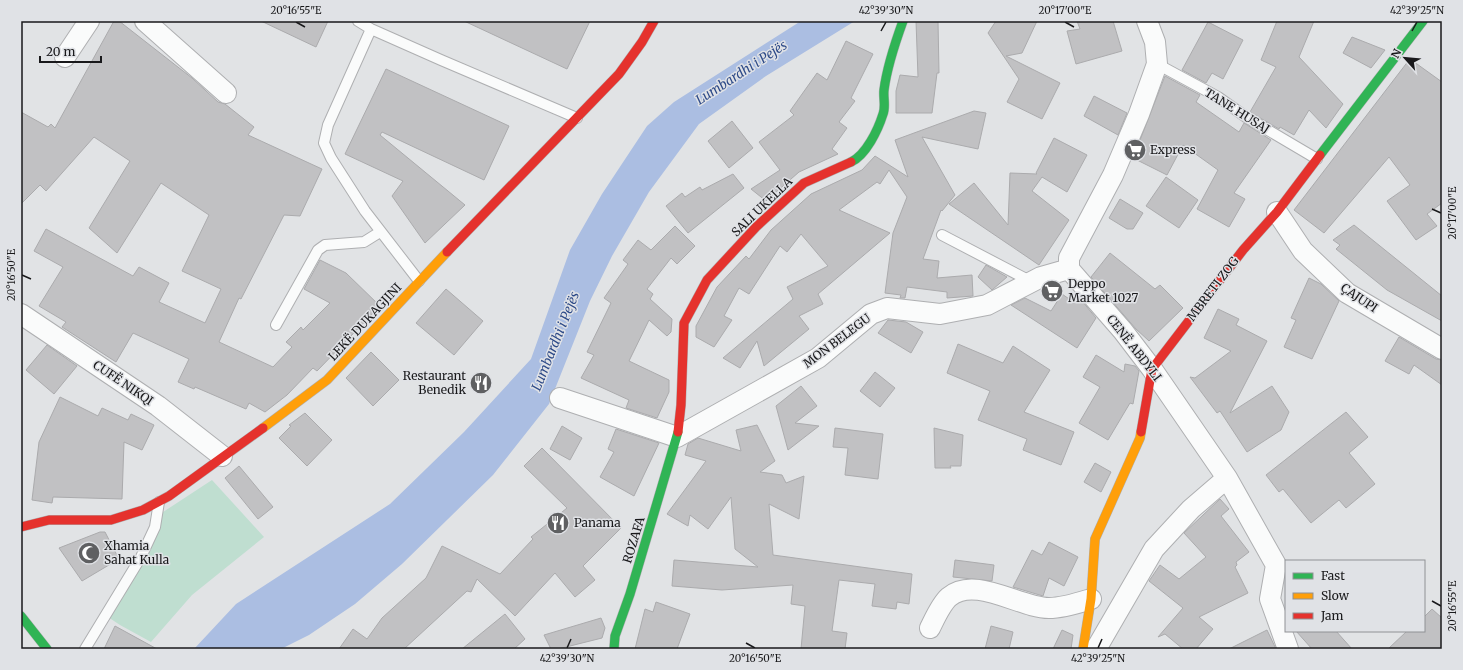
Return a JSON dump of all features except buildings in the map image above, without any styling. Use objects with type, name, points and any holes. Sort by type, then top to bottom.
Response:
[{"type":"street","points":[[65,57],[89,21]]},
{"type":"street","points":[[145,21],[226,93]]},
{"type":"street","name":"LEKË DUKAGJINI","points":[[21,527],[49,520],[111,520],[143,510],[160,501],[279,417],[327,380],[419,281],[619,74],[642,42],[654,21]]},
{"type":"street","name":"SALI UKELLA","points":[[677,437],[681,405],[684,323],[707,280],[756,227],[804,183],[857,159],[868,145],[884,113],[884,90],[903,21]]},
{"type":"street","points":[[1069,270],[1069,258],[1113,175],[1139,114],[1157,64],[1155,42],[1147,21]]},
{"type":"street","name":"MBRETI ZOG","points":[[1083,649],[1091,599],[1095,539],[1140,438],[1152,369],[1243,250],[1277,212],[1423,21]]},
{"type":"street","name":"ÇAJUPI","points":[[1277,212],[1303,251],[1347,293],[1442,349]]},
{"type":"street","name":"MON BELEGU","points":[[677,437],[818,358],[871,314],[887,308],[940,314],[986,305],[1040,277],[1069,270]]},
{"type":"street","name":"CENË ABDYLI","points":[[1069,270],[1123,331],[1152,369],[1227,478],[1276,565],[1270,599],[1288,649]]},
{"type":"street","name":"CUFË NIKQI","points":[[21,314],[158,406],[222,456]]},
{"type":"street","points":[[560,398],[677,437]]},
{"type":"street","name":"ROZAFA","points":[[614,649],[615,636],[630,594],[677,437]]},
{"type":"street","points":[[1096,649],[1154,549],[1191,509],[1227,478]]},
{"type":"street","points":[[930,628],[949,597],[966,589],[977,590],[1032,606],[1049,608],[1068,606],[1091,599]]},
{"type":"street","points":[[21,616],[47,649]]},
{"type":"lane","points":[[358,21],[371,29],[577,118]]},
{"type":"lane","points":[[371,29],[328,125],[324,143],[331,158],[360,205],[419,281]]},
{"type":"lane","name":"TANE HUSAJ","points":[[1157,64],[1218,97],[1246,117],[1317,159]]},
{"type":"lane","points":[[276,325],[318,250],[325,245],[364,242],[380,232]]},
{"type":"lane","points":[[942,234],[1032,282]]},
{"type":"lane","points":[[85,649],[141,557],[155,527],[160,501]]},
{"type":"green space","points":[[212,480],[264,537],[192,595],[151,642],[105,615],[157,516]]},
{"type":"water","name":"Lumbardhi i Pejës","points":[[801,21],[855,21],[766,76],[699,124],[649,192],[612,256],[590,301],[549,404],[493,475],[402,564],[355,604],[309,635],[281,649],[194,649],[236,604],[390,504],[464,432],[531,359],[570,250],[602,194],[647,126],[674,102]]},
{"type":"traffic: fast","points":[[851,162],[862,154],[875,134],[881,120],[884,111],[884,90],[887,72],[903,21]]},
{"type":"traffic: fast","points":[[1320,155],[1423,21]]},
{"type":"traffic: fast","points":[[614,649],[615,636],[630,594],[678,432]]},
{"type":"traffic: fast","points":[[21,616],[47,649]]},
{"type":"traffic: slow","points":[[263,428],[327,380],[447,252]]},
{"type":"traffic: slow","points":[[1083,649],[1091,599],[1095,539],[1140,438],[1141,432]]},
{"type":"traffic: jam","points":[[447,252],[619,74],[642,42],[654,21]]},
{"type":"traffic: jam","points":[[1141,432],[1152,369],[1243,250],[1277,212],[1320,155]]},
{"type":"traffic: jam","points":[[678,432],[681,405],[684,323],[707,280],[756,227],[804,183],[851,162]]},
{"type":"traffic: jam","points":[[21,527],[49,520],[111,520],[143,510],[169,496],[263,428]]},
{"type":"place","name":"Express","points":[[1135,150]]},
{"type":"place","name":"Deppo Market 1027","points":[[1052,291]]},
{"type":"place","name":"Restaurant Benedik","points":[[481,383]]},
{"type":"place","name":"Panama","points":[[558,523]]},
{"type":"place","name":"Xhamia Sahat Kulla","points":[[89,553]]}]
